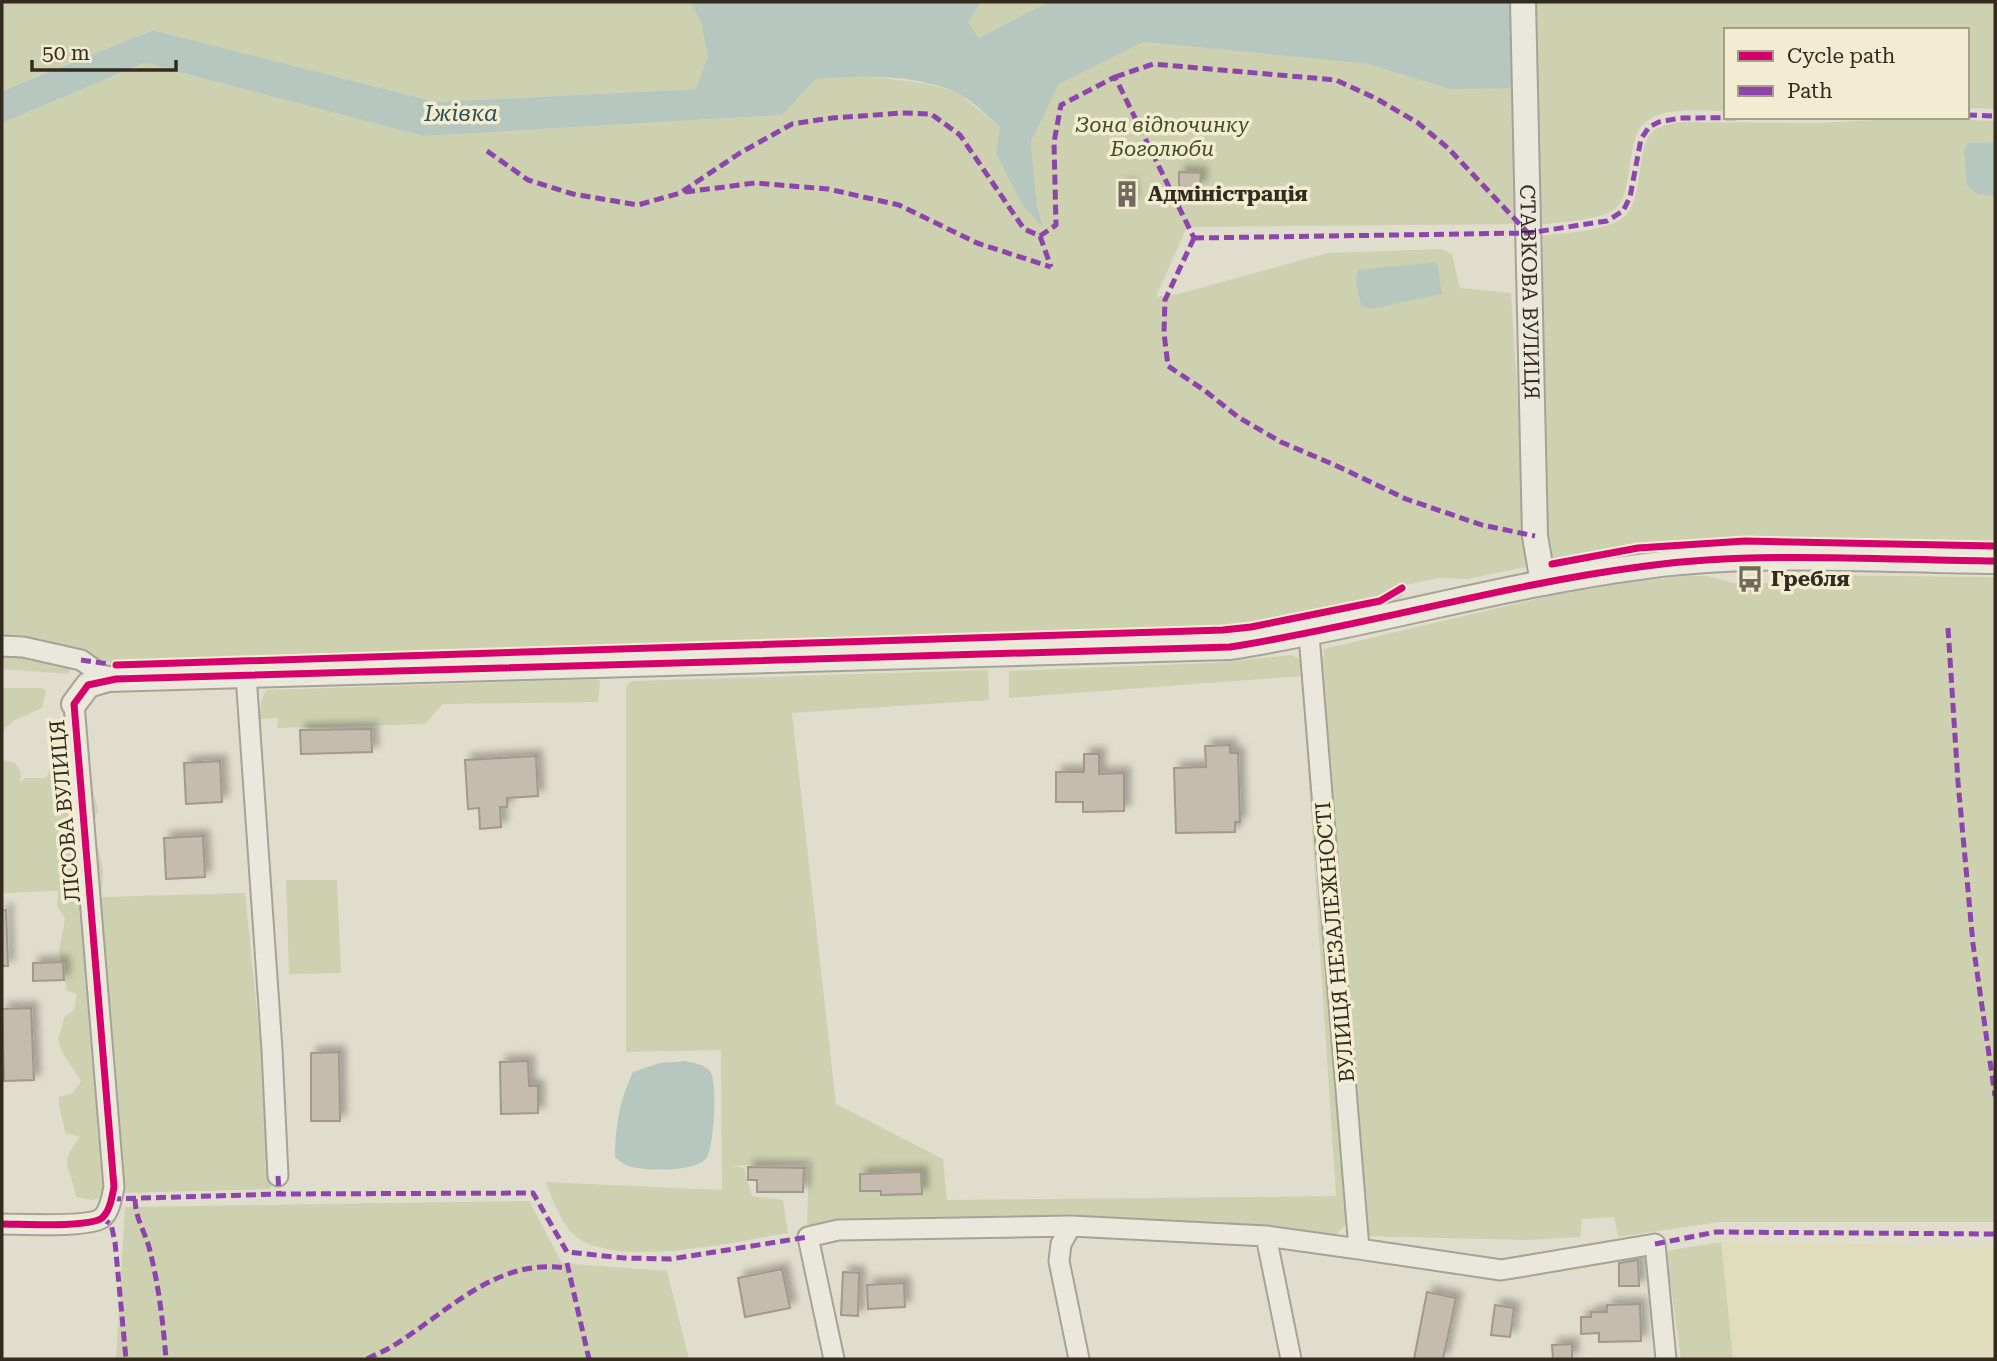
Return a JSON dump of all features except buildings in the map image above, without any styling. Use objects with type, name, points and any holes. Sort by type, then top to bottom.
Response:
[{"type":"street","name":"СТАВКОВА ВУЛИЦЯ","points":[[1523,2],[1535,536],[1543,583]]},
{"type":"street","name":"ЛІСОВА ВУЛИЦЯ","points":[[2,1224],[85,1224],[101,1218],[108,1209],[114,1187],[74,704],[88,685],[108,679],[1230,648],[1309,635],[1543,583],[1647,565],[1748,558],[1995,561]]},
{"type":"street","name":"ВУЛИЦЯ НЕЗАЛЕЖНОСТІ","points":[[1309,635],[1359,1249]]},
{"type":"street","points":[[2,646],[23,647],[81,660],[108,679]]},
{"type":"street","points":[[246,675],[278,1176]]},
{"type":"street","points":[[834,1359],[808,1237],[838,1230],[1071,1226],[1266,1236],[1501,1270],[1656,1244],[1666,1359]]},
{"type":"street","points":[[1071,1226],[1061,1244],[1059,1261],[1079,1359]]},
{"type":"street","points":[[1266,1236],[1291,1359]]},
{"type":"shaded area","points":[[1721,1242],[1995,1246],[1995,1359],[1733,1359]]},
{"type":"green space","points":[[2,2],[743,2],[696,89],[436,102],[153,30],[2,91]]},
{"type":"green space","points":[[981,2],[1048,2],[979,38],[968,22]]},
{"type":"green space","name":"Зона відпочинку Боголюби","points":[[1515,2],[1518,224],[1187,227],[1156,297],[1178,294],[1328,253],[1442,249],[1452,254],[1460,288],[1511,293],[1527,544],[1531,566],[1468,579],[1439,578],[1402,586],[1377,599],[1254,624],[1201,628],[111,663],[84,653],[2,638],[2,123],[144,63],[423,136],[782,115],[816,79],[859,75],[930,84],[958,93],[1000,127],[1042,225],[1037,206],[1031,142],[1059,84],[1143,42],[1368,64],[1449,89]]},
{"type":"green space","points":[[1535,2],[1995,2],[1995,109],[1969,108],[1969,28],[1724,28],[1724,111],[1687,110],[1649,119],[1635,139],[1625,189],[1617,207],[1591,218],[1538,225]]},
{"type":"green space","points":[[1889,119],[1995,121],[1995,142],[1969,143],[1979,195],[1995,196],[1995,543],[1746,538],[1641,546],[1550,561],[1543,533],[1538,236],[1597,228],[1618,221],[1626,215],[1636,195],[1645,145],[1655,130],[1664,126],[1681,122],[1820,123]]},
{"type":"green space","points":[[1793,575],[1995,577],[1995,1222],[1719,1222],[1618,1237],[1614,1217],[1582,1219],[1580,1237],[1528,1240],[1363,1236],[1318,657],[1324,656],[1323,649],[1554,595],[1626,583],[1707,576],[1733,583],[1773,583]]},
{"type":"green space","points":[[1402,591],[1403,596],[1380,609],[1244,637],[609,653],[1258,629],[1380,603]]},
{"type":"green space","points":[[2,654],[18,654],[71,668],[68,674],[2,669]]},
{"type":"green space","points":[[1293,655],[1302,661],[1350,1220],[1336,1235],[1267,1228],[838,1222],[807,1227],[809,1163],[730,1166],[744,1168],[752,1196],[783,1200],[788,1233],[709,1247],[645,1252],[616,1251],[592,1245],[569,1230],[545,1182],[722,1190],[721,1050],[626,1052],[626,687],[631,681],[988,670],[989,700],[792,713],[836,1104],[943,1159],[947,1200],[1336,1196],[1302,676],[1009,698],[1009,671],[1212,663]]},
{"type":"green space","points":[[598,679],[598,702],[443,704],[425,724],[277,728],[278,718],[260,719],[261,703],[267,690]]},
{"type":"green space","points":[[2,688],[41,688],[46,691],[42,708],[15,720],[4,729],[2,739]]},
{"type":"green space","points":[[70,737],[83,737],[90,752],[86,768],[92,774],[98,811],[94,834],[103,872],[101,897],[102,906],[102,897],[245,893],[266,1099],[271,1189],[122,1193],[92,1200],[76,1197],[67,1161],[80,1137],[65,1133],[59,1102],[59,1097],[73,1093],[81,1081],[62,1052],[58,1040],[65,1016],[74,1010],[77,994],[67,991],[59,951],[65,919],[57,905],[58,891],[2,893],[2,752],[3,760],[15,763],[21,773],[20,782],[25,778],[46,778],[54,761],[60,760],[60,746]]},
{"type":"green space","points":[[286,880],[337,880],[341,973],[289,974]]},
{"type":"green space","points":[[529,1201],[562,1263],[667,1271],[689,1359],[116,1359],[125,1207]]},
{"type":"green space","points":[[1721,1242],[1733,1359],[1681,1359],[1666,1251]]},
{"type":"water","name":"Іжівка","points":[[691,2],[981,2],[968,22],[979,38],[1048,2],[1515,2],[1517,88],[1449,89],[1368,64],[1143,42],[1059,84],[1031,142],[1037,206],[1043,227],[1023,206],[996,153],[1000,127],[957,93],[925,82],[888,77],[816,79],[782,115],[423,136],[144,63],[2,123],[2,91],[153,30],[436,102],[696,89],[708,57],[702,25]]},
{"type":"water","points":[[1995,142],[1995,196],[1979,195],[1967,186],[1964,149],[1969,143]]},
{"type":"water","points":[[1437,262],[1442,294],[1370,309],[1361,306],[1356,282],[1358,270]]},
{"type":"water","points":[[685,1061],[705,1067],[712,1077],[714,1114],[712,1140],[707,1157],[693,1166],[682,1168],[646,1169],[624,1164],[615,1157],[616,1135],[619,1113],[633,1072],[660,1063]]},
{"type":"marked path","points":[[1115,77],[1153,64],[1336,80],[1377,99],[1418,123],[1448,148],[1528,233]]},
{"type":"marked path","points":[[487,151],[528,180],[573,194],[638,205],[680,193],[740,153],[792,124],[832,118],[903,113],[931,114],[960,135],[1024,229],[1040,236],[1056,225],[1054,142],[1061,105],[1115,77],[1194,238]]},
{"type":"marked path","points":[[1969,115],[1995,116]]},
{"type":"marked path","points":[[1194,238],[1528,233],[1607,221],[1623,211],[1630,197],[1641,139],[1649,127],[1680,118],[1724,118]]},
{"type":"marked path","points":[[685,192],[755,183],[828,189],[899,205],[977,243],[1051,267]]},
{"type":"marked path","points":[[1040,236],[1051,267]]},
{"type":"marked path","points":[[1194,238],[1165,300],[1164,333],[1168,366],[1238,417],[1281,442],[1406,499],[1482,525],[1535,536]]},
{"type":"marked path","points":[[1948,628],[1958,782],[1973,944],[1995,1096]]},
{"type":"marked path","points":[[81,660],[116,665]]},
{"type":"marked path","points":[[278,1176],[279,1194]]},
{"type":"marked path","points":[[111,1199],[279,1194],[533,1193],[567,1252],[624,1258],[671,1259],[808,1237]]},
{"type":"marked path","points":[[135,1199],[156,1278],[166,1359]]},
{"type":"marked path","points":[[101,1218],[111,1224],[115,1242],[126,1359]]},
{"type":"marked path","points":[[1655,1244],[1716,1232],[1995,1234]]},
{"type":"marked path","points":[[567,1263],[589,1359]]},
{"type":"marked path","points":[[367,1359],[393,1346],[455,1302],[496,1279],[541,1267],[566,1268]]},
{"type":"cycle path","points":[[1552,564],[1638,548],[1745,541],[1995,546]]},
{"type":"cycle path","points":[[2,1224],[69,1224],[94,1221],[107,1212],[114,1187],[74,704],[88,685],[116,679],[1230,647],[1334,628],[1542,583],[1689,561],[1776,558],[1995,561]]},
{"type":"cycle path","points":[[116,665],[1223,630],[1251,627],[1380,601],[1402,588]]},
{"type":"place","name":"Адміністрація","points":[[1127,194]]},
{"type":"place","name":"Гребля","points":[[1750,579]]}]
